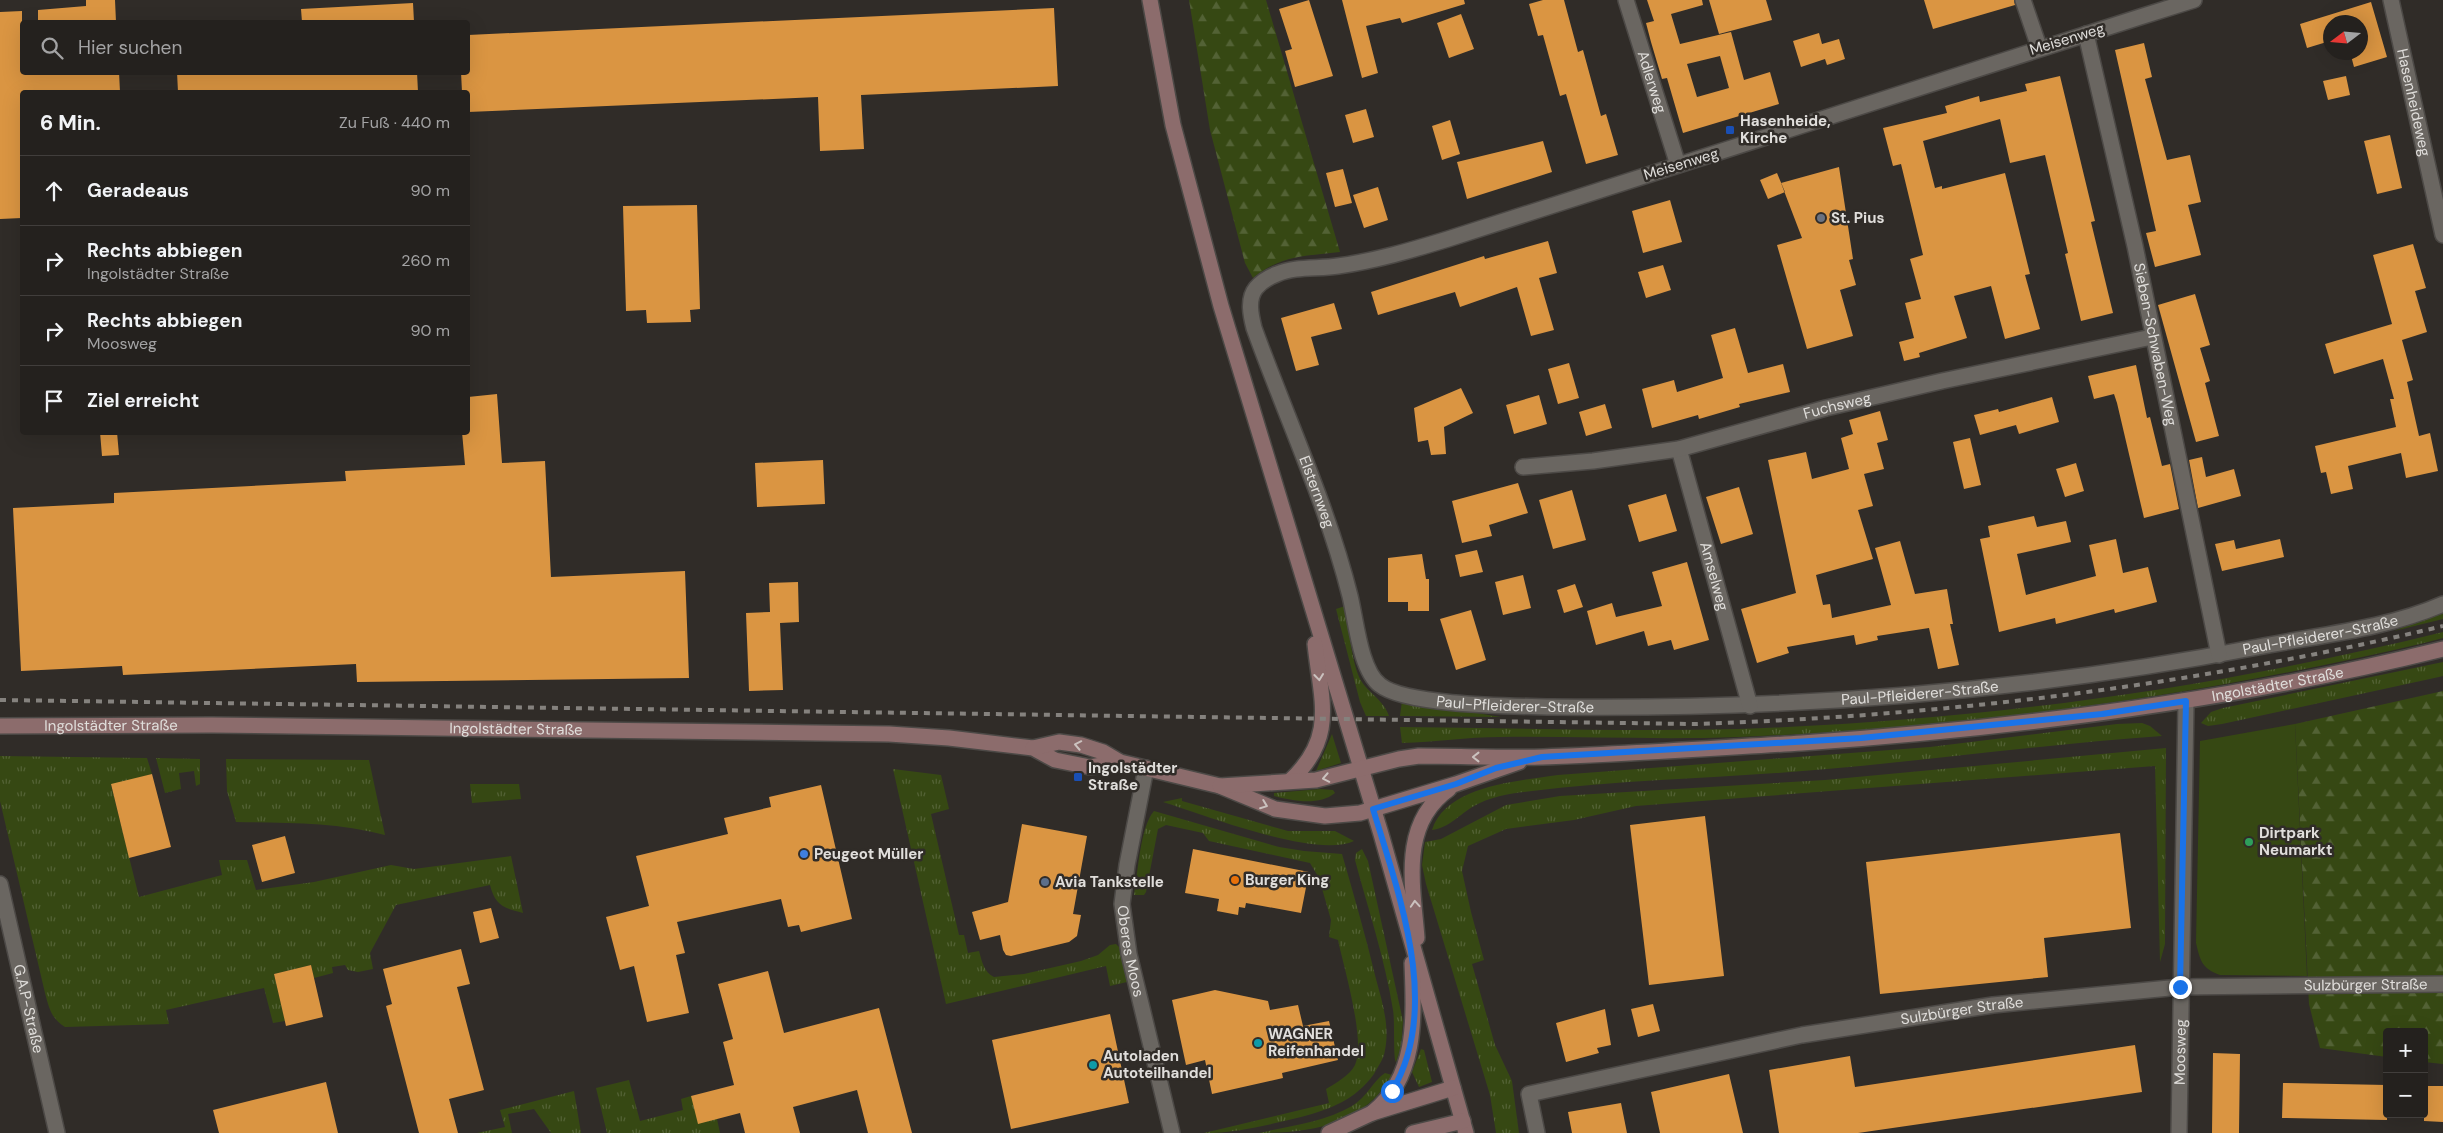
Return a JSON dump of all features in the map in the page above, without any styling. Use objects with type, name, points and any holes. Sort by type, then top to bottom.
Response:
[{"type":"street","points":[[1150,0],[1173,125],[1184,172],[1224,316],[1373,809],[1464,1127],[1413,1133]]},
{"type":"street","name":"Adlerweg","points":[[1626,0],[1678,165]]},
{"type":"street","points":[[2023,0],[2039,47]]},
{"type":"street","name":"Meisenweg","points":[[1254,290],[1278,273],[1338,266],[1420,247],[2039,47],[2194,0]]},
{"type":"street","name":"Hasenheideweg","points":[[2391,0],[2443,235]]},
{"type":"street","name":"Sieben-Schwaben-Weg","points":[[2086,34],[2117,166],[2219,655]]},
{"type":"street","name":"Elsternweg","points":[[1254,290],[1250,308],[1254,328],[1333,540],[1350,598],[1363,655],[1374,680],[1389,691]]},
{"type":"street","name":"Fuchsweg","points":[[1523,467],[1593,461],[1679,449],[1826,408],[1942,380],[2152,337]]},
{"type":"street","name":"Amselweg","points":[[1679,449],[1750,706]]},
{"type":"street","name":"Paul-Pfleiderer-Straße","points":[[1389,691],[1454,702],[1507,706],[1647,708],[1750,706],[1856,699],[2035,683],[2127,670],[2219,655],[2389,622],[2426,612],[2443,604]]},
{"type":"street","points":[[1290,781],[1313,755],[1321,734],[1322,710],[1312,611]]},
{"type":"street","name":"Ingolstädter Straße","points":[[1220,786],[1316,780],[1399,759],[1419,756],[1542,757],[1861,738],[2102,714],[2285,685],[2443,649]]},
{"type":"street","name":"Moosweg","points":[[2179,1133],[2186,701]]},
{"type":"street","name":"Ingolstädter Straße","points":[[0,726],[212,725],[889,734],[942,737],[1032,748],[1056,760],[1085,767],[1101,767],[1120,762],[1220,786],[1260,804],[1288,813],[1333,816],[1373,809],[1456,784],[1496,768],[1542,757]]},
{"type":"street","name":"Oberes Moos","points":[[1146,768],[1127,865],[1122,904],[1129,954],[1172,1133]]},
{"type":"street","points":[[1420,970],[1412,863],[1415,839],[1427,808],[1456,784]]},
{"type":"street","name":"G.A.P-Straße","points":[[0,884],[57,1133]]},
{"type":"street","points":[[1372,1113],[1392,1091],[1401,1076],[1409,1052],[1413,1022],[1413,995],[1409,931]]},
{"type":"street","name":"Sulzbürger Straße","points":[[1537,1133],[1529,1094],[1732,1049],[1880,1022],[1993,1005],[2180,987],[2443,984]]},
{"type":"street","points":[[1329,1133],[1372,1113],[1454,1088]]},
{"type":"green space","points":[[1189,0],[1266,0],[1340,252],[1294,258],[1263,270],[1253,278],[1245,263],[1210,130]]},
{"type":"green space","points":[[1345,606],[1352,653],[1360,679],[1380,701],[1389,716],[1366,716],[1360,702],[1336,609]]},
{"type":"green space","points":[[2443,612],[2443,619],[2394,631]]},
{"type":"green space","points":[[2443,632],[2443,638],[2424,643],[2254,679],[2169,694],[2083,706],[1911,726],[1825,733],[1738,737],[1488,737],[1402,743],[1400,727],[1612,730],[1738,729],[1827,725],[2005,710],[2181,686],[2269,670]]},
{"type":"green space","points":[[2443,662],[2443,676],[2222,724],[2208,726],[2201,723],[2211,712],[2223,708]]},
{"type":"green space","points":[[2443,691],[2443,1064],[2428,1062],[2428,1028],[2383,1028],[2383,1056],[2320,1048],[2309,1004],[2295,724]]},
{"type":"green space","points":[[1402,701],[1501,717],[1400,716]]},
{"type":"green space","points":[[2142,723],[2150,726],[2162,736],[1827,769],[1606,784],[1517,793],[1495,797],[1481,803],[1444,827],[1432,830],[1440,815],[1452,803],[1468,794],[1505,783],[1524,780],[1558,775],[1930,747],[2117,724]]},
{"type":"green space","name":"Dirtpark Neumarkt","points":[[2295,724],[2307,976],[2220,975],[2209,970],[2203,963],[2196,943],[2200,741]]},
{"type":"green space","points":[[1332,734],[1341,763],[1316,771]]},
{"type":"green space","points":[[2166,748],[2165,944],[2160,962],[2155,766],[1636,806],[1574,820],[1506,829],[1468,846],[1462,871],[1484,960],[1472,964],[1495,1045],[1512,1081],[1519,1133],[1496,1133],[1490,1095],[1426,884],[1422,865],[1425,842],[1441,839],[1506,805],[1560,796],[1825,780]]},
{"type":"green space","points":[[0,756],[147,758],[152,774],[111,785],[139,897],[222,875],[219,860],[247,860],[256,890],[314,882],[391,865],[414,869],[511,856],[523,913],[501,905],[494,897],[490,885],[396,905],[370,953],[373,969],[358,972],[348,970],[345,965],[332,967],[333,973],[314,978],[311,965],[274,974],[285,1021],[273,1023],[264,988],[166,1010],[169,1024],[65,1027],[60,1024],[49,1008],[45,993],[0,801]]},
{"type":"green space","points":[[156,758],[200,759],[200,784],[196,786],[194,771],[179,773],[181,789],[165,793]]},
{"type":"green space","points":[[226,759],[369,760],[385,835],[330,825],[236,822],[227,791]]},
{"type":"green space","points":[[893,769],[941,775],[949,809],[931,814],[959,935],[964,935],[968,953],[979,951],[984,966],[991,975],[994,977],[1024,974],[1081,961],[1098,955],[1110,945],[1116,944],[1119,947],[1127,982],[1110,986],[1106,966],[946,1004]]},
{"type":"green space","points":[[470,784],[519,784],[521,799],[472,803]]},
{"type":"green space","points":[[1320,789],[1333,790],[1335,793],[1329,797],[1314,801],[1297,801],[1274,796],[1274,793]]},
{"type":"green space","points":[[1182,798],[1182,801],[1288,831],[1335,831],[1354,841],[1337,845],[1288,840],[1232,825],[1163,802]]},
{"type":"green space","points":[[1154,811],[1279,847],[1342,854],[1381,996],[1387,1032],[1381,1062],[1374,1074],[1359,1091],[1332,1107],[1301,1117],[1265,1126],[1204,1133],[1329,1103],[1326,1089],[1346,1075],[1355,1065],[1358,1054],[1356,1022],[1338,940],[1329,937],[1331,920],[1319,878],[1310,863],[1209,841],[1203,833],[1166,825],[1158,829],[1146,892],[1144,895],[1134,895],[1140,851],[1149,818]]},
{"type":"green space","points":[[1362,849],[1368,861],[1403,1021],[1401,1047],[1396,1062],[1394,1015],[1390,991],[1355,860],[1356,853]]},
{"type":"green space","points":[[1421,1049],[1424,1050],[1432,1082],[1419,1087],[1412,1072]]},
{"type":"green space","points":[[1385,1073],[1392,1075],[1380,1092],[1367,1105],[1335,1123],[1298,1131],[1259,1133],[1307,1123],[1330,1116],[1352,1106]]},
{"type":"green space","points":[[629,1080],[640,1121],[683,1110],[681,1099],[691,1096],[717,1119],[720,1133],[607,1133],[596,1088]]},
{"type":"green space","points":[[574,1091],[581,1133],[551,1133],[534,1109],[508,1114],[512,1133],[477,1133],[505,1127],[500,1110]]},
{"type":"building","points":[[86,0],[115,0],[116,20],[38,20],[38,10],[86,6]]},
{"type":"building","points":[[1309,0],[1333,76],[1295,87],[1285,51],[1292,49],[1279,9]]},
{"type":"building","points":[[1342,0],[1464,0],[1465,4],[1402,23],[1400,18],[1366,26],[1378,73],[1362,78]]},
{"type":"building","points":[[1543,0],[1564,0],[1578,52],[1583,50],[1601,116],[1606,114],[1618,155],[1586,164],[1566,94],[1560,96],[1543,35],[1538,36],[1529,4]]},
{"type":"building","points":[[1647,0],[1702,0],[1703,5],[1671,14],[1680,44],[1731,32],[1744,80],[1770,72],[1779,104],[1683,133],[1667,78],[1662,79],[1646,23],[1654,21]],"holes":[[[1720,56],[1729,88],[1697,97],[1687,64]]]},
{"type":"building","points":[[1709,0],[1766,0],[1772,20],[1719,34]]},
{"type":"building","points":[[1924,0],[2014,0],[2015,5],[1933,29]]},
{"type":"building","points":[[2371,2],[2387,57],[2354,67],[2352,60],[2368,60],[2368,15],[2329,15]]},
{"type":"building","points":[[413,3],[414,20],[302,20],[301,9]]},
{"type":"building","points":[[1054,8],[1058,86],[861,95],[864,149],[820,151],[818,97],[470,112],[470,90],[462,90],[461,75],[470,75],[470,35]]},
{"type":"building","points":[[22,11],[22,20],[20,20],[20,75],[119,75],[120,90],[20,90],[20,218],[0,219],[0,12]]},
{"type":"building","points":[[1461,14],[1474,49],[1449,58],[1437,23]]},
{"type":"building","points":[[2323,17],[2323,43],[2307,48],[2300,24]]},
{"type":"building","points":[[1819,33],[1822,44],[1839,39],[1845,59],[1827,65],[1825,59],[1801,67],[1793,41]]},
{"type":"building","points":[[2144,43],[2152,77],[2145,79],[2167,160],[2190,155],[2201,202],[2188,205],[2201,255],[2155,267],[2146,233],[2156,231],[2115,50]]},
{"type":"building","points":[[177,75],[417,75],[418,90],[178,90]]},
{"type":"building","points":[[2060,76],[2095,221],[2091,222],[2113,313],[2081,321],[2065,254],[2068,253],[2045,155],[2010,163],[2000,119],[1923,141],[1935,188],[1942,186],[1942,189],[2005,173],[2030,274],[2025,275],[2040,329],[2005,339],[1991,286],[1954,296],[1967,338],[1919,353],[1920,357],[1904,361],[1899,342],[1914,338],[1905,303],[1921,299],[1910,259],[1923,255],[1901,164],[1893,166],[1883,128],[1947,113],[1945,106],[1979,96],[1980,102],[2027,91],[2025,84]]},
{"type":"building","points":[[2346,76],[2350,95],[2328,100],[2323,81]]},
{"type":"building","points":[[1366,109],[1374,137],[1353,143],[1345,115]]},
{"type":"building","points":[[1450,120],[1460,154],[1442,160],[1432,126]]},
{"type":"building","points":[[2390,135],[2402,188],[2377,194],[2364,141]]},
{"type":"building","points":[[1543,141],[1552,172],[1467,199],[1457,162]]},
{"type":"building","points":[[1839,167],[1853,259],[1849,260],[1856,285],[1840,290],[1853,336],[1807,349],[1777,245],[1802,238],[1781,183]]},
{"type":"building","points":[[1343,169],[1352,203],[1335,207],[1326,173]]},
{"type":"building","points":[[1777,173],[1785,192],[1768,199],[1760,180]]},
{"type":"building","points":[[1378,187],[1388,220],[1364,228],[1353,195]]},
{"type":"building","points":[[1670,200],[1682,242],[1643,253],[1632,211]]},
{"type":"building","points":[[697,205],[700,309],[690,310],[691,322],[647,323],[646,310],[626,311],[623,206]]},
{"type":"building","points":[[1548,241],[1557,273],[1539,278],[1554,330],[1531,336],[1517,287],[1460,307],[1455,292],[1378,315],[1371,292],[1484,256],[1485,259]]},
{"type":"building","points":[[2413,244],[2426,288],[2415,291],[2427,332],[2402,340],[2413,380],[2407,382],[2419,436],[2430,433],[2438,471],[2406,478],[2401,453],[2348,466],[2353,489],[2331,494],[2326,472],[2321,473],[2315,446],[2396,427],[2390,399],[2394,399],[2383,359],[2334,374],[2325,344],[2392,324],[2373,255]]},
{"type":"building","points":[[1663,265],[1671,290],[1646,298],[1638,272]]},
{"type":"building","points":[[2195,294],[2210,345],[2200,348],[2210,381],[2205,383],[2219,436],[2196,442],[2158,305]]},
{"type":"building","points":[[1334,303],[1342,329],[1311,337],[1319,365],[1296,371],[1281,318]]},
{"type":"building","points":[[1735,328],[1748,373],[1783,364],[1790,392],[1739,404],[1740,407],[1699,419],[1698,415],[1652,428],[1642,389],[1674,380],[1677,392],[1723,378],[1711,335]]},
{"type":"building","points":[[1569,363],[1579,398],[1558,404],[1548,369]]},
{"type":"building","points":[[2136,365],[2147,418],[2150,417],[2162,466],[2170,464],[2179,509],[2144,518],[2114,394],[2094,399],[2088,376]]},
{"type":"building","points":[[1461,388],[1473,413],[1444,427],[1446,454],[1431,455],[1428,440],[1418,442],[1414,408]]},
{"type":"building","points":[[497,394],[502,463],[545,461],[551,577],[685,571],[689,678],[357,682],[356,664],[123,675],[122,666],[21,671],[13,508],[114,503],[114,493],[346,481],[345,471],[465,465],[462,435],[470,435],[470,397]]},
{"type":"building","points":[[1539,395],[1547,424],[1514,434],[1506,405]]},
{"type":"building","points":[[2052,397],[2059,422],[2019,434],[2016,425],[1980,435],[1974,415],[1998,409],[1999,412]]},
{"type":"building","points":[[1605,404],[1612,428],[1586,436],[1579,412]]},
{"type":"building","points":[[1880,411],[1888,440],[1877,443],[1884,469],[1864,474],[1873,506],[1858,510],[1873,559],[1816,575],[1823,605],[1830,604],[1832,618],[1891,605],[1875,548],[1900,541],[1915,594],[1947,589],[1953,624],[1950,624],[1959,665],[1938,669],[1929,628],[1877,636],[1878,640],[1856,645],[1854,635],[1787,647],[1789,653],[1757,663],[1741,609],[1796,593],[1768,460],[1806,452],[1812,479],[1849,469],[1841,438],[1853,434],[1849,420]]},
{"type":"building","points":[[100,435],[117,435],[119,455],[102,456]]},
{"type":"building","points":[[1970,438],[1981,485],[1964,489],[1953,442]]},
{"type":"building","points":[[2202,457],[2206,477],[2234,469],[2241,496],[2198,508],[2189,460]]},
{"type":"building","points":[[823,460],[825,504],[757,507],[755,463]]},
{"type":"building","points":[[2076,463],[2084,491],[2065,497],[2056,469]]},
{"type":"building","points":[[1518,483],[1528,513],[1489,525],[1492,536],[1462,543],[1452,501]]},
{"type":"building","points":[[1739,487],[1753,534],[1721,544],[1706,497]]},
{"type":"building","points":[[1572,490],[1586,540],[1553,549],[1539,500]]},
{"type":"building","points":[[1666,494],[1677,531],[1639,542],[1628,505]]},
{"type":"building","points":[[2034,516],[2037,527],[2066,521],[2071,542],[2017,554],[2026,595],[2096,576],[2089,545],[2116,539],[2123,573],[2148,567],[2157,602],[2115,613],[2114,609],[2056,624],[2055,618],[1999,632],[1980,539],[1990,537],[1988,526]]},
{"type":"building","points":[[2280,539],[2284,557],[2222,571],[2215,544],[2234,540],[2236,549]]},
{"type":"building","points":[[1477,550],[1483,572],[1460,577],[1455,555]]},
{"type":"building","points":[[1422,554],[1426,579],[1429,579],[1429,611],[1408,611],[1408,602],[1388,602],[1388,558]]},
{"type":"building","points":[[1687,562],[1709,640],[1674,650],[1671,640],[1648,646],[1644,631],[1596,645],[1587,611],[1612,603],[1616,617],[1662,606],[1652,572]]},
{"type":"building","points":[[1523,575],[1531,608],[1503,615],[1495,582]]},
{"type":"building","points":[[798,582],[799,622],[780,623],[783,690],[749,691],[746,613],[770,612],[769,583]]},
{"type":"building","points":[[1575,584],[1583,607],[1564,613],[1557,590]]},
{"type":"building","points":[[1471,610],[1486,660],[1456,670],[1440,619]]},
{"type":"building","points":[[152,774],[171,847],[129,858],[111,784]]},
{"type":"building","points":[[821,785],[852,919],[801,932],[799,925],[788,927],[781,899],[677,922],[685,953],[676,955],[689,1013],[647,1022],[634,966],[620,970],[606,917],[649,906],[636,856],[728,834],[724,818],[771,807],[769,797]]},
{"type":"building","points":[[1705,816],[1724,976],[1649,985],[1630,825]]},
{"type":"building","name":"Avia Tankstelle","points":[[1022,824],[1087,836],[1073,914],[1081,915],[1077,936],[1069,942],[1011,956],[1006,955],[1003,950],[1000,935],[980,940],[972,912],[1008,902]]},
{"type":"building","points":[[2120,833],[2131,928],[2044,938],[2048,977],[1880,994],[1866,862]]},
{"type":"building","points":[[285,836],[295,873],[262,882],[252,845]]},
{"type":"building","name":"Burger King","points":[[1193,849],[1309,872],[1301,913],[1246,903],[1245,908],[1239,907],[1238,915],[1217,911],[1219,899],[1185,893]]},
{"type":"building","points":[[491,908],[499,938],[480,943],[473,912]]},
{"type":"building","points":[[461,949],[470,984],[457,987],[484,1090],[449,1099],[458,1133],[419,1133],[386,1006],[392,1004],[383,969]]},
{"type":"building","points":[[311,965],[323,1017],[286,1026],[274,974]]},
{"type":"building","points":[[768,971],[784,1033],[879,1008],[912,1133],[868,1133],[857,1090],[793,1107],[800,1133],[745,1133],[740,1113],[698,1124],[691,1096],[734,1085],[723,1042],[733,1039],[718,984]]},
{"type":"building","name":"WAGNER Reifenhandel","points":[[1215,990],[1268,1001],[1270,1010],[1298,1005],[1303,1026],[1329,1021],[1338,1060],[1282,1073],[1283,1078],[1212,1094],[1205,1060],[1186,1065],[1172,1000]]},
{"type":"building","points":[[1653,1004],[1660,1031],[1638,1037],[1631,1009]]},
{"type":"building","points":[[1605,1009],[1611,1045],[1597,1048],[1599,1053],[1566,1062],[1556,1023]]},
{"type":"building","points":[[1110,1014],[1129,1103],[1011,1129],[992,1040]]},
{"type":"building","points":[[2135,1045],[2142,1092],[1858,1133],[1779,1133],[1769,1070],[1850,1056],[1855,1087]]},
{"type":"building","points":[[2213,1053],[2240,1054],[2239,1133],[2212,1133]]},
{"type":"building","points":[[1729,1074],[1743,1133],[1660,1133],[1651,1092]]},
{"type":"building","points":[[326,1082],[338,1133],[219,1133],[213,1110]]},
{"type":"building","points":[[2283,1083],[2383,1085],[2383,1118],[2387,1118],[2387,1120],[2282,1118]]},
{"type":"building","points":[[2428,1086],[2443,1086],[2443,1122],[2424,1121],[2424,1118],[2428,1118]]},
{"type":"building","points":[[1621,1103],[1627,1133],[1572,1133],[1568,1112]]},
{"type":"railway","points":[[0,700],[1694,724],[1883,714],[2071,694],[2165,681],[2258,665],[2351,647],[2443,626]]},
{"type":"place","name":"Hasenheide, Kirche","points":[[1730,130]]},
{"type":"place","name":"St. Pius","points":[[1821,218]]},
{"type":"place","name":"Ingolstädter Straße","points":[[1078,777]]},
{"type":"place","name":"Dirtpark Neumarkt","points":[[2249,842]]},
{"type":"place","name":"Peugeot Müller","points":[[804,854]]},
{"type":"place","name":"Burger King","points":[[1235,880]]},
{"type":"place","name":"Avia Tankstelle","points":[[1045,882]]},
{"type":"place","name":"WAGNER Reifenhandel","points":[[1258,1043]]},
{"type":"place","name":"Autoladen Autoteilhandel","points":[[1093,1065]]},
{"type":"route","points":[[1392,1091],[1401,1076],[1412,1039],[1412,962],[1409,931],[1373,809],[1456,784],[1496,768],[1542,757],[1694,750],[1861,738],[2102,714],[2186,701],[2180,987]]}]
